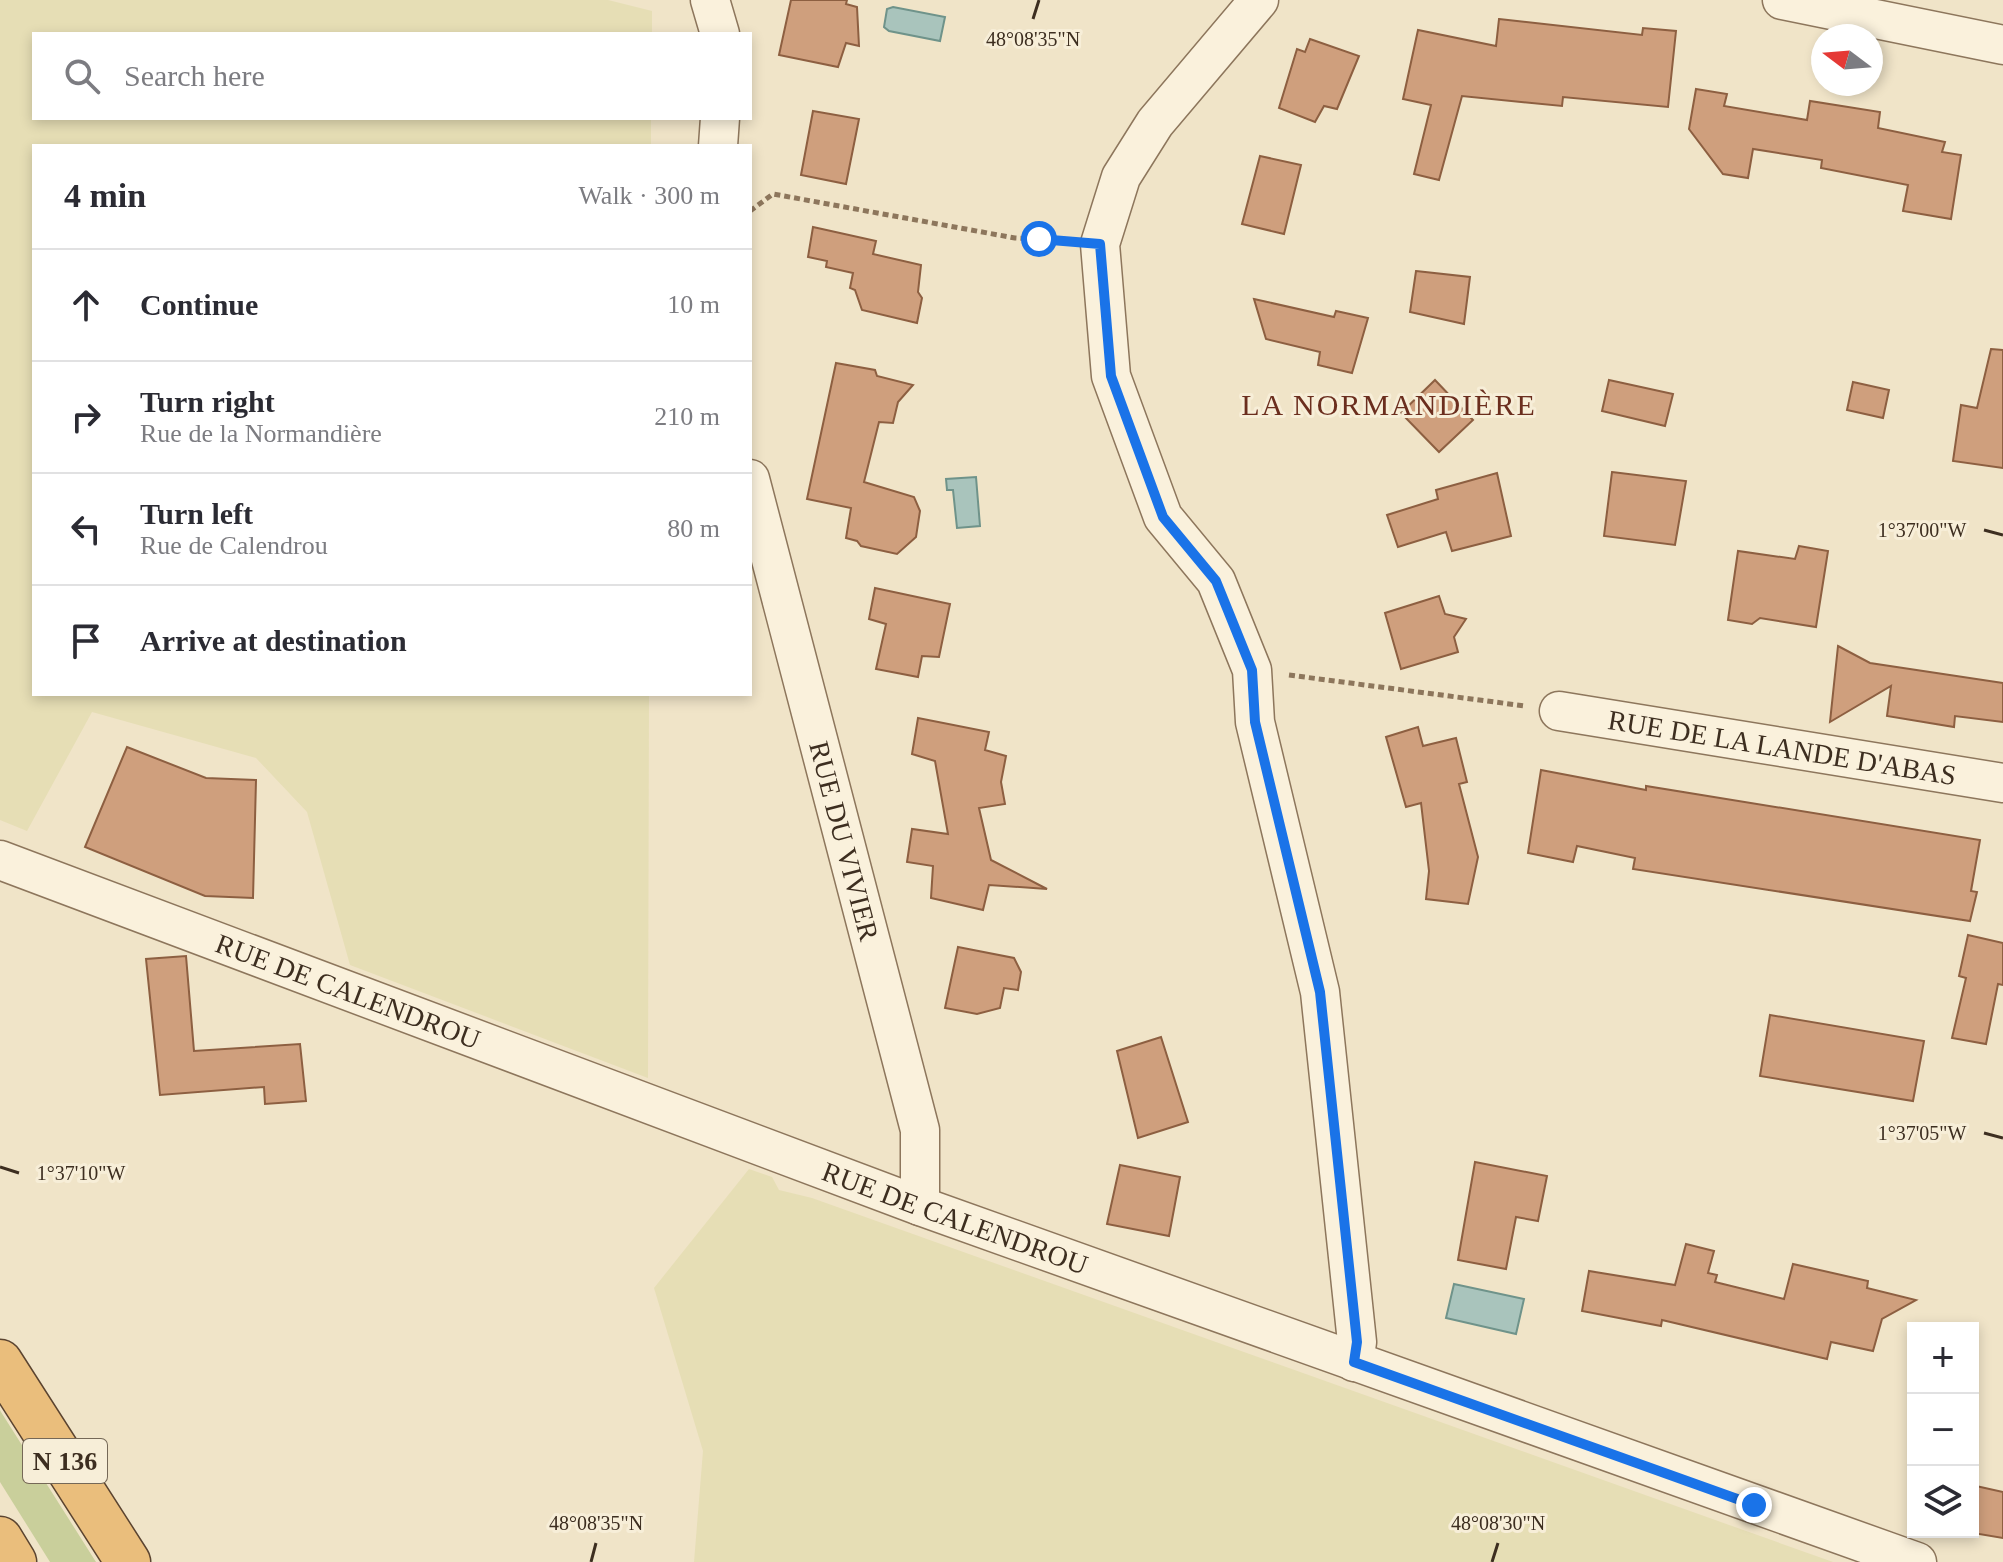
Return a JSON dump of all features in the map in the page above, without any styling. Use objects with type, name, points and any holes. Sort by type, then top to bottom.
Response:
[{"type":"highway","name":"N 136","points":[[0,1362],[128,1562]]},
{"type":"highway","points":[[0,1539],[14,1562]]},
{"type":"street","points":[[710,0],[720,23],[720,32]]},
{"type":"street","points":[[1259,0],[1155,123],[1121,177],[1100,244],[1111,376],[1163,517],[1216,581],[1252,670],[1255,722],[1320,992],[1357,1342],[1354,1362]]},
{"type":"street","points":[[1782,0],[2003,45]]},
{"type":"street","points":[[718,144],[720,120]]},
{"type":"street","name":"RUE DU VIVIER","points":[[752,487],[920,1130],[920,1206]]},
{"type":"street","name":"RUE DE LA LANDE D'ABAS","points":[[1559,711],[2003,783]]},
{"type":"street","name":"RUE DE CALENDROU","points":[[0,860],[920,1206],[1917,1562]]},
{"type":"path","points":[[752,210],[773,194],[1015,238],[1100,244]]},
{"type":"path","points":[[1252,670],[1559,711]]},
{"type":"shaded area","points":[[0,0],[608,0],[652,11],[652,32],[32,32],[32,120],[651,120],[651,144],[32,144],[32,696],[649,696],[648,1078],[350,965],[307,812],[256,758],[92,712],[27,831],[0,820]]},
{"type":"shaded area","points":[[749,1169],[772,1177],[779,1190],[812,1198],[1833,1562],[694,1562],[703,1451],[654,1288]]},
{"type":"green space","points":[[0,1410],[96,1562],[50,1562],[0,1482]]},
{"type":"water","points":[[893,7],[945,17],[940,41],[889,31],[884,27],[887,9]]},
{"type":"water","points":[[976,477],[980,526],[957,528],[953,490],[947,490],[946,479]]},
{"type":"water","points":[[1454,1284],[1524,1299],[1516,1334],[1446,1318]]},
{"type":"building","points":[[791,0],[847,0],[846,4],[857,7],[859,46],[846,43],[838,67],[779,55]]},
{"type":"building","points":[[1499,19],[1642,35],[1643,28],[1676,31],[1668,107],[1563,97],[1562,106],[1462,96],[1439,180],[1414,174],[1431,105],[1403,99],[1418,30],[1496,46]]},
{"type":"building","points":[[1310,39],[1359,56],[1337,109],[1324,106],[1315,122],[1279,108],[1297,49],[1305,52]]},
{"type":"building","points":[[1696,89],[1727,94],[1724,106],[1807,120],[1810,101],[1880,112],[1878,128],[1945,142],[1942,152],[1961,155],[1951,219],[1903,211],[1908,185],[1821,168],[1822,160],[1753,149],[1748,178],[1723,174],[1689,129]]},
{"type":"building","points":[[813,111],[859,119],[846,184],[801,175]]},
{"type":"building","points":[[1260,156],[1301,165],[1284,234],[1242,224]]},
{"type":"building","points":[[813,227],[876,241],[873,254],[921,265],[918,292],[922,298],[917,323],[862,310],[855,290],[850,288],[853,273],[826,267],[827,261],[808,257]]},
{"type":"building","points":[[1416,271],[1470,277],[1464,324],[1410,312]]},
{"type":"building","points":[[1254,299],[1334,317],[1336,311],[1368,318],[1352,373],[1318,365],[1320,352],[1266,339]]},
{"type":"building","points":[[1991,349],[2003,350],[2003,468],[1953,461],[1961,405],[1977,408]]},
{"type":"building","points":[[836,363],[875,370],[877,376],[913,385],[898,402],[893,423],[879,422],[864,482],[914,497],[920,511],[916,537],[897,554],[861,546],[857,541],[846,538],[851,508],[807,499]]},
{"type":"building","points":[[1435,380],[1473,420],[1439,452],[1401,413]]},
{"type":"building","points":[[1609,380],[1673,394],[1665,426],[1602,411]]},
{"type":"building","points":[[1853,382],[1889,390],[1883,418],[1847,410]]},
{"type":"building","points":[[1612,472],[1686,481],[1675,545],[1604,536]]},
{"type":"building","points":[[1497,473],[1511,536],[1452,551],[1446,532],[1398,547],[1387,515],[1438,499],[1436,490]]},
{"type":"building","points":[[1799,546],[1828,551],[1816,627],[1760,618],[1752,624],[1728,620],[1738,551],[1795,559]]},
{"type":"building","points":[[875,588],[950,604],[939,657],[922,656],[918,677],[876,669],[886,624],[869,619]]},
{"type":"building","points":[[1439,596],[1445,614],[1466,619],[1454,637],[1458,652],[1401,669],[1385,613]]},
{"type":"building","points":[[1838,646],[1870,663],[2003,683],[2003,722],[1955,716],[1954,727],[1887,716],[1891,686],[1830,722]]},
{"type":"building","points":[[918,718],[989,732],[985,750],[1006,756],[1001,782],[1005,804],[979,808],[991,860],[1047,889],[989,885],[983,910],[931,898],[933,866],[907,862],[912,829],[948,834],[935,761],[912,754]]},
{"type":"building","points":[[1418,727],[1423,746],[1456,738],[1467,782],[1459,784],[1478,857],[1468,904],[1426,899],[1429,871],[1421,803],[1406,807],[1386,737]]},
{"type":"building","points":[[127,747],[206,778],[256,780],[253,898],[205,896],[85,847]]},
{"type":"building","points":[[1541,770],[1646,790],[1646,786],[1980,840],[1971,891],[1977,892],[1970,921],[1633,869],[1635,858],[1577,846],[1573,862],[1528,853]]},
{"type":"building","points":[[1968,935],[2003,943],[2003,985],[1998,984],[1986,1044],[1952,1038],[1966,978],[1959,976]]},
{"type":"building","points":[[958,947],[1014,958],[1021,972],[1018,990],[1004,988],[1000,1008],[977,1014],[945,1008]]},
{"type":"building","points":[[186,956],[194,1051],[300,1044],[306,1101],[265,1104],[264,1087],[160,1095],[146,959]]},
{"type":"building","points":[[1770,1015],[1924,1041],[1913,1101],[1760,1076]]},
{"type":"building","points":[[1161,1037],[1188,1122],[1138,1138],[1117,1051]]},
{"type":"building","points":[[1475,1162],[1547,1176],[1538,1221],[1516,1217],[1506,1269],[1458,1260]]},
{"type":"building","points":[[1120,1165],[1180,1177],[1169,1236],[1107,1224]]},
{"type":"building","points":[[1686,1244],[1714,1251],[1708,1273],[1717,1275],[1715,1282],[1784,1299],[1793,1264],[1868,1281],[1867,1288],[1916,1300],[1882,1319],[1873,1351],[1831,1342],[1827,1359],[1662,1320],[1661,1326],[1582,1311],[1589,1271],[1675,1285]]},
{"type":"building","points":[[1979,1487],[2003,1492],[2003,1538],[1979,1534]]},
{"type":"district","name":"LA NORMANDIÈRE","points":[[1389,404]]},
{"type":"route","points":[[1039,239],[1100,244],[1111,376],[1163,517],[1216,581],[1252,670],[1255,722],[1320,992],[1357,1342],[1354,1362],[1754,1505]]}]
